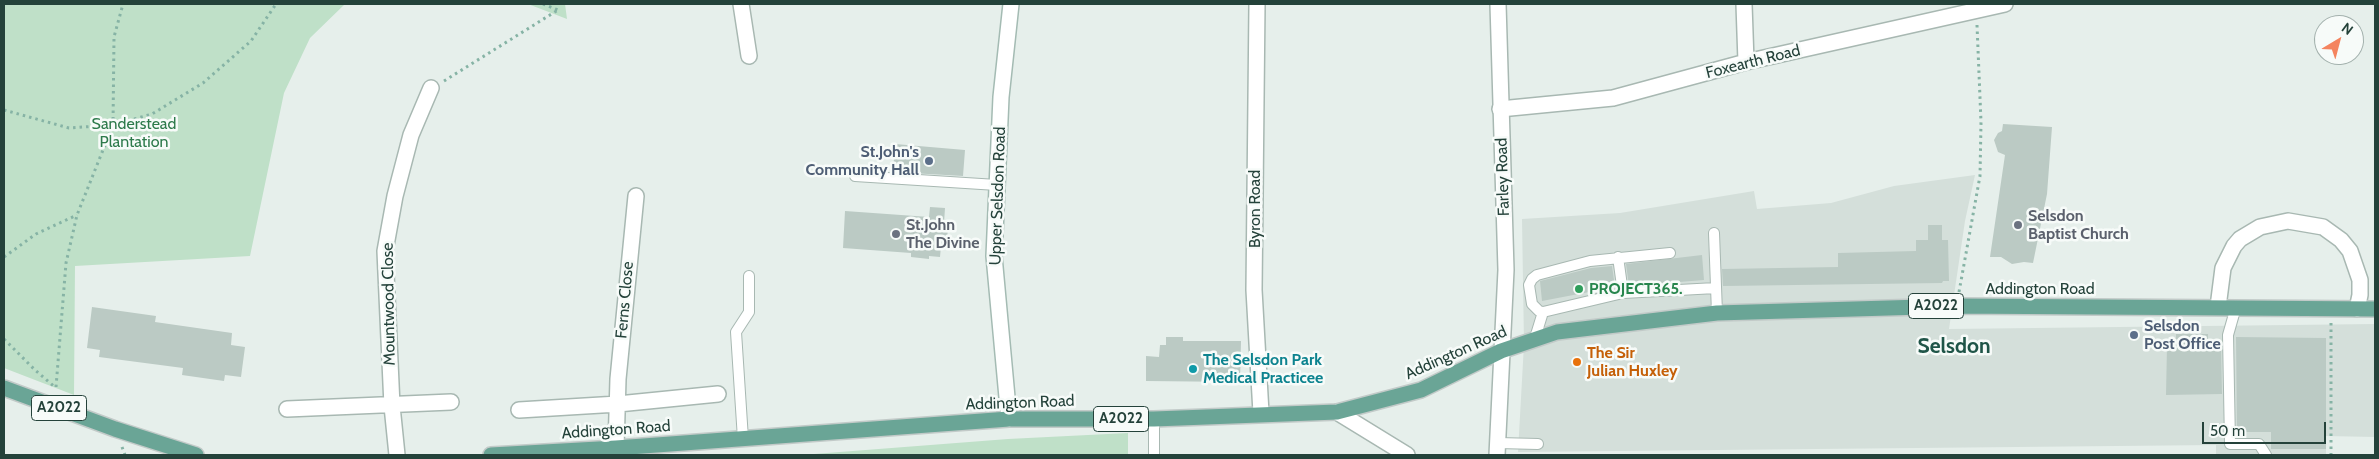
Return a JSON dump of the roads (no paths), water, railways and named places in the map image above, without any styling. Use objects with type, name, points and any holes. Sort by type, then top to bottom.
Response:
[{"type":"main road","name":"Addington Road","points":[[491,455],[616,448],[1009,419],[1154,419],[1337,412],[1421,390],[1501,351],[1535,338],[1566,331],[1717,313],[1957,306],[2375,309]]},
{"type":"main road","name":"A2022","points":[[4,388],[115,429],[196,455]]},
{"type":"street","points":[[741,4],[749,56]]},
{"type":"street","name":"Upper Selsdon Road","points":[[1009,419],[994,256],[1001,97],[1011,4]]},
{"type":"street","name":"Byron Road","points":[[1257,4],[1254,290],[1261,414]]},
{"type":"street","name":"Farley Road","points":[[1498,4],[1506,270],[1498,449]]},
{"type":"street","points":[[1744,4],[1746,62]]},
{"type":"street","name":"Foxearth Road","points":[[1500,108],[1613,98],[1746,62],[1977,6],[2005,4]]},
{"type":"street","name":"Mountwood Close","points":[[397,455],[392,406],[385,250],[411,135],[431,88]]},
{"type":"street","name":"Ferns Close","points":[[616,448],[627,277],[636,196]]},
{"type":"street","points":[[2218,307],[2223,268],[2234,246],[2240,239],[2260,227],[2288,221],[2323,227],[2341,240],[2350,250],[2360,280],[2360,295],[2357,309]]},
{"type":"street","points":[[519,410],[618,404],[718,394]]},
{"type":"street","points":[[287,409],[451,402]]},
{"type":"street","points":[[1337,412],[1407,455]]},
{"type":"lane","points":[[856,176],[997,185]]},
{"type":"lane","points":[[1714,232],[1717,313]]},
{"type":"lane","points":[[1670,253],[1618,257],[1563,268],[1534,277],[1529,285],[1531,300],[1535,308],[1543,312],[1624,293],[1716,288]]},
{"type":"lane","points":[[1618,257],[1624,293]]},
{"type":"lane","points":[[743,439],[736,332],[749,312],[749,276]]},
{"type":"lane","points":[[2236,307],[2228,335],[2230,444],[2259,444],[2266,455]]},
{"type":"lane","points":[[1535,338],[1543,312]]},
{"type":"lane","points":[[1154,419],[1154,455]]},
{"type":"lane","points":[[1498,449],[1538,444]]},
{"type":"place","name":"St.John's Community Hall","points":[[929,161]]},
{"type":"place","name":"Selsdon Baptist Church","points":[[2018,225]]},
{"type":"place","name":"St.John The Divine","points":[[896,234]]},
{"type":"place","name":"PROJECT365.","points":[[1579,289]]},
{"type":"place","name":"Selsdon Post Office","points":[[2134,335]]},
{"type":"place","name":"The Sir Julian Huxley","points":[[1577,362]]},
{"type":"place","name":"The Selsdon Park Medical Practicee","points":[[1193,369]]},
{"type":"district","name":"Selsdon","points":[[1954,347]]},
{"type":"park label","name":"Sanderstead Plantation","points":[[134,133]]}]
